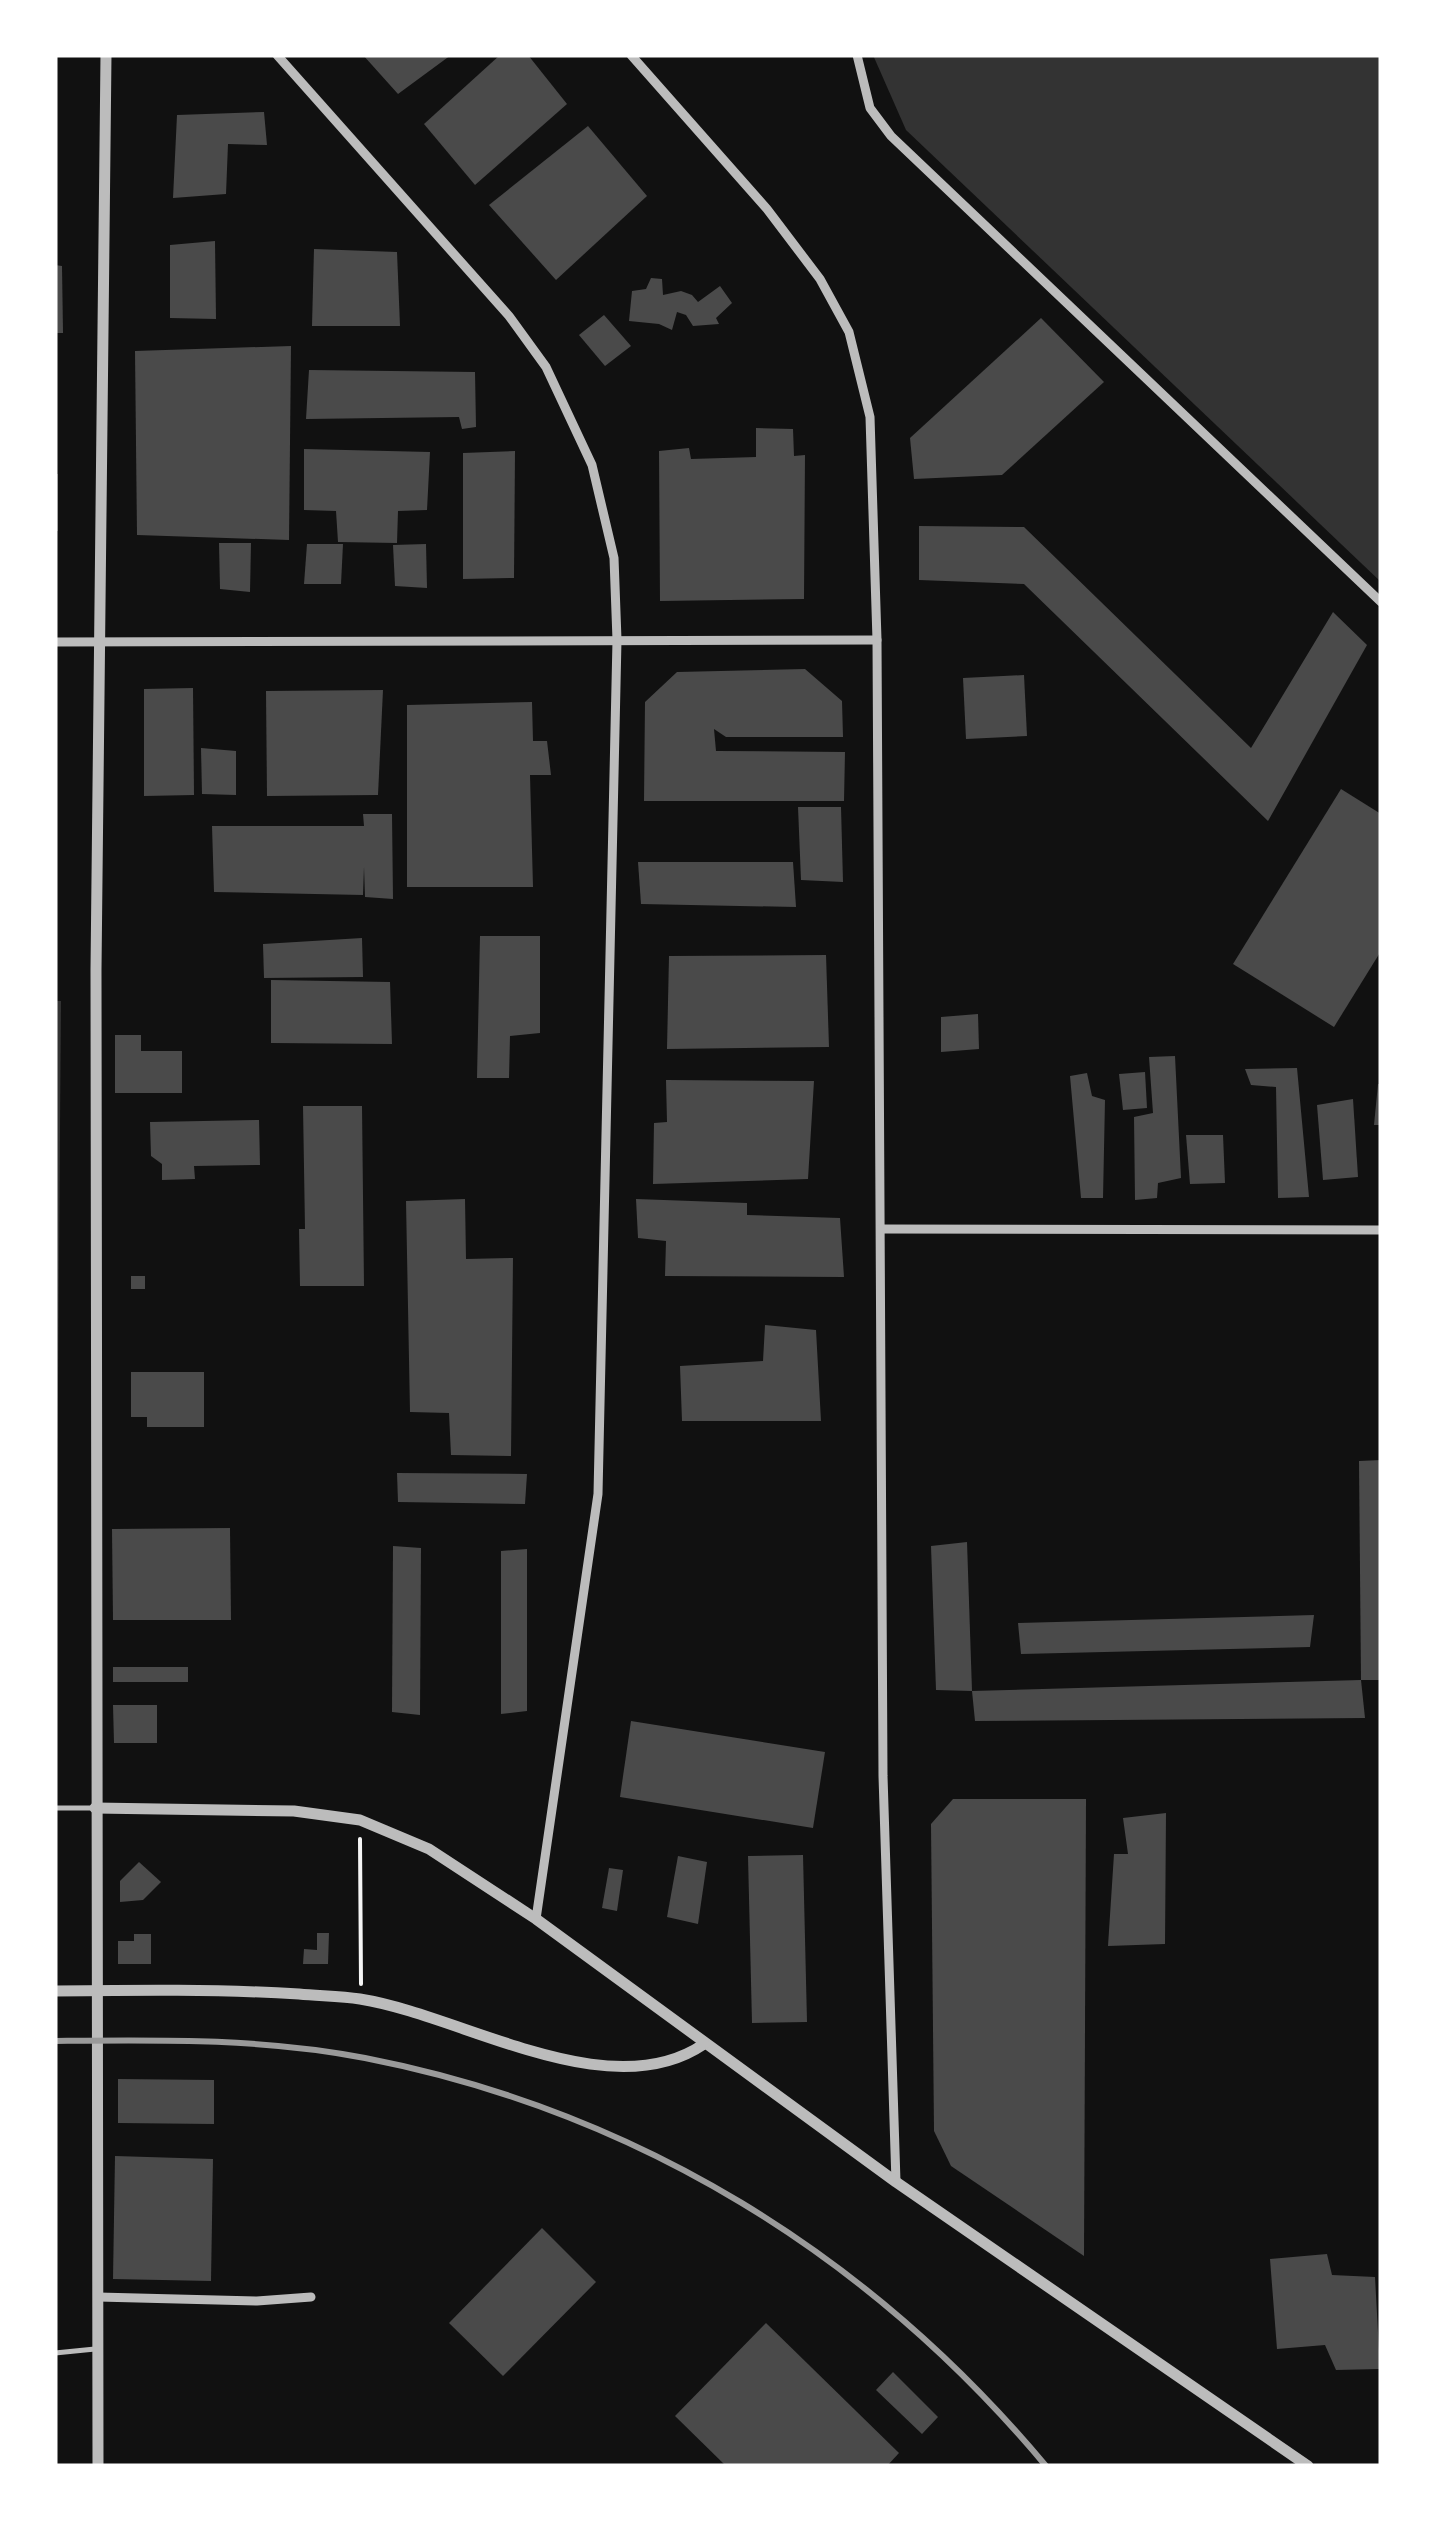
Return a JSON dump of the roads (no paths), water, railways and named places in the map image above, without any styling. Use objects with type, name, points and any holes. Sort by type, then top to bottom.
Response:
[{"type":"street","points":[[98,2466],[98,642],[106,55]]},
{"type":"street","points":[[277,55],[509,316],[546,367],[592,465],[614,558],[617,640],[598,1494],[536,1919]]},
{"type":"street","points":[[630,55],[767,209],[820,278],[849,332],[870,417],[876,640],[884,1776],[896,2182]]},
{"type":"street","points":[[858,55],[870,108],[891,136],[1381,602]]},
{"type":"street","points":[[55,642],[876,640]]},
{"type":"street","points":[[881,1229],[1381,1230]]},
{"type":"street","points":[[95,1808],[294,1812],[360,1820],[429,1849],[536,1919],[896,2182],[1308,2466]]},
{"type":"street","points":[[55,1991],[186,1988],[361,1999],[581,2064],[624,2068],[681,2059],[704,2044]]},
{"type":"street","points":[[98,2297],[257,2300],[311,2296]]},
{"type":"lane","points":[[55,1808],[95,1808]]},
{"type":"lane","points":[[55,2353],[98,2349]]},
{"type":"railway","points":[[55,2041],[210,2042],[327,2051],[465,2082],[561,2114],[653,2154],[741,2202],[824,2258],[903,2320],[977,2390],[1046,2466]]}]
